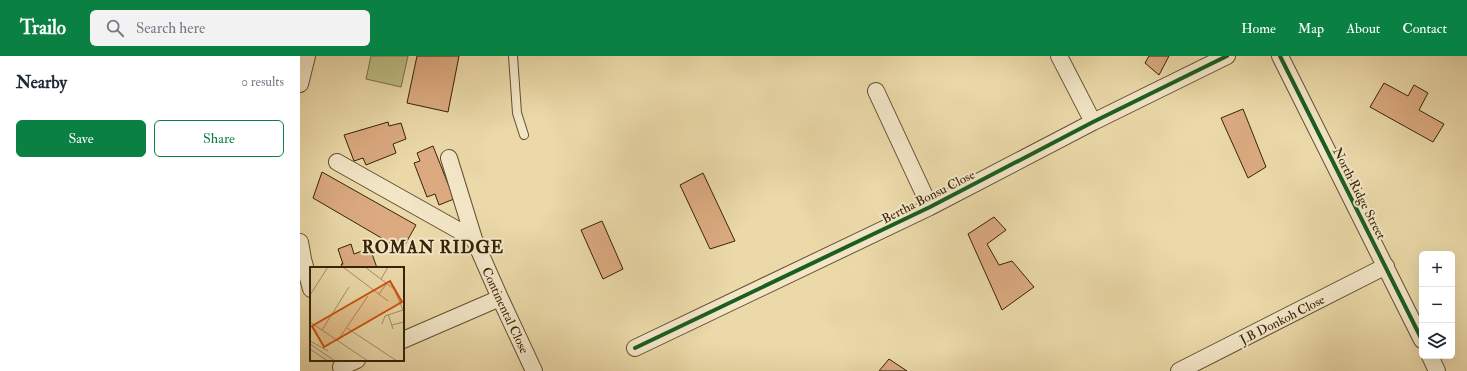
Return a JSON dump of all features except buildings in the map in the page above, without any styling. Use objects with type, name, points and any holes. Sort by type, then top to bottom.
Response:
[{"type":"street","points":[[300,84],[307,56]]},
{"type":"street","points":[[1059,56],[1093,122]]},
{"type":"street","name":"Bertha Bonsu Close","points":[[635,348],[930,207],[1093,122],[1227,56]]},
{"type":"street","name":"North Ridge Street","points":[[1280,56],[1419,334]]},
{"type":"street","points":[[876,91],[930,207]]},
{"type":"street","name":"Continental Close","points":[[449,158],[474,239],[534,371]]},
{"type":"street","points":[[336,162],[474,239]]},
{"type":"street","points":[[300,242],[310,285]]},
{"type":"street","name":"J.B Donkoh Close","points":[[1179,371],[1386,266]]},
{"type":"street","points":[[404,340],[500,298]]},
{"type":"street","points":[[1431,359],[1437,371]]},
{"type":"street","points":[[341,366],[354,361]]},
{"type":"lane","points":[[513,56],[517,112],[524,135]]},
{"type":"green space","points":[[371,56],[408,56],[401,87],[366,79]]},
{"type":"cycle path","points":[[635,348],[930,207],[1093,122],[1227,56]]},
{"type":"cycle path","points":[[1280,56],[1419,334]]},
{"type":"district","name":"ROMAN RIDGE","points":[[433,247]]}]
